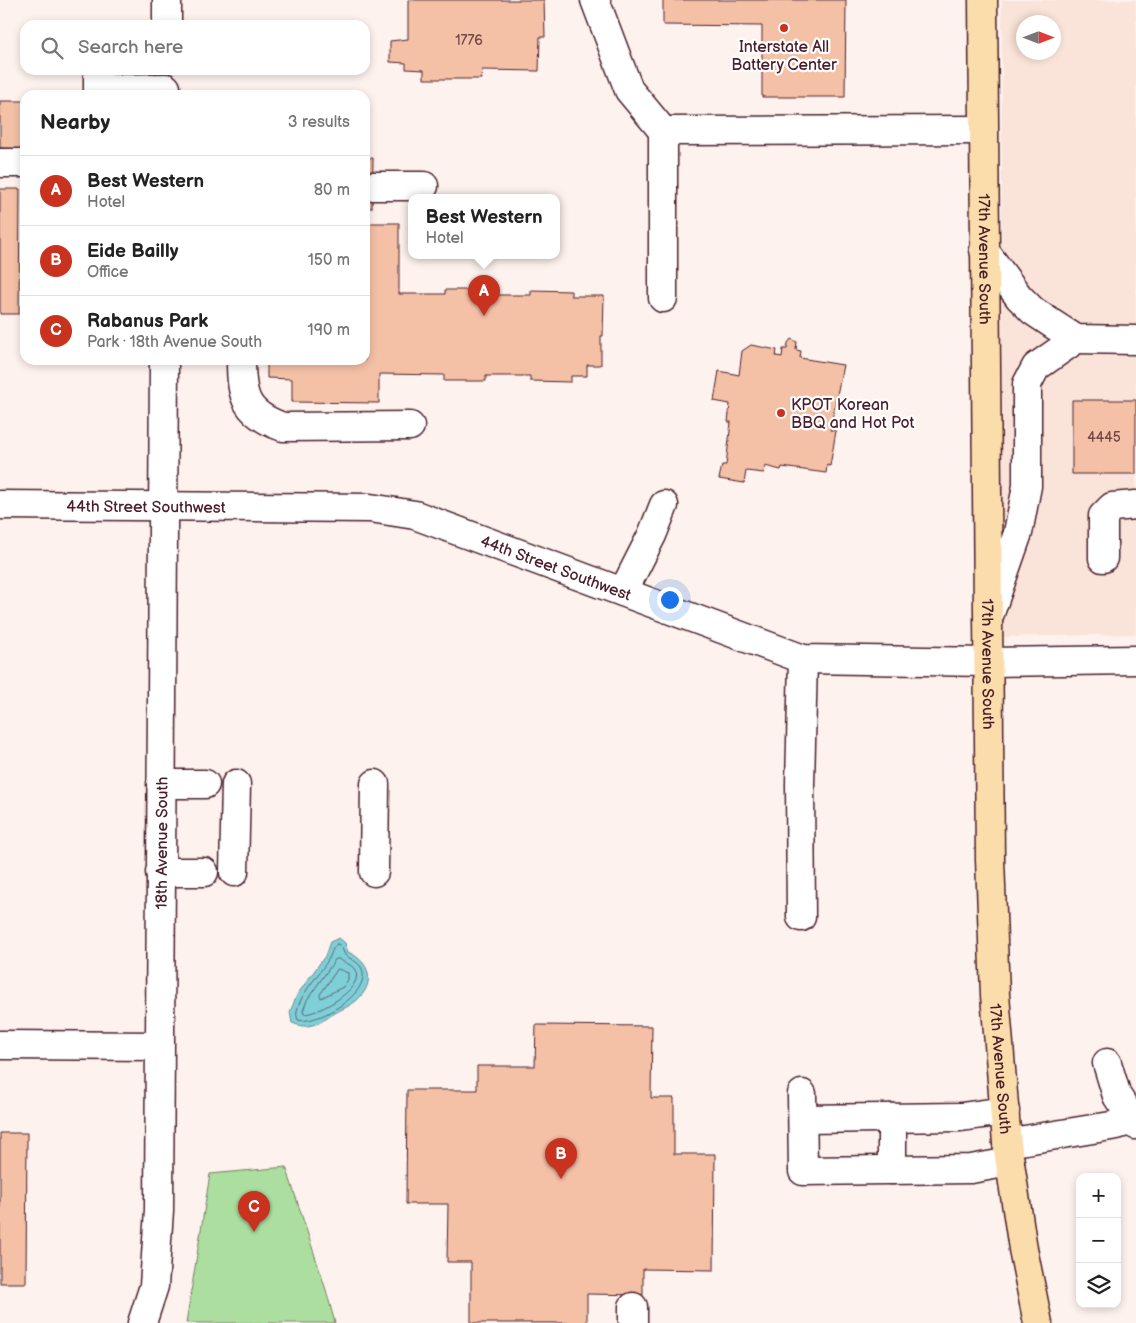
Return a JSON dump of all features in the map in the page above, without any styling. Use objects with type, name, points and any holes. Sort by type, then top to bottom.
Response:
[{"type":"main road","name":"17th Avenue South","points":[[983,0],[987,622],[990,859],[995,995],[1009,1152],[1023,1249],[1038,1323]]},
{"type":"street","points":[[167,0],[167,20]]},
{"type":"street","points":[[595,0],[629,90],[663,131],[663,298]]},
{"type":"street","points":[[98,86],[166,84]]},
{"type":"street","points":[[663,131],[983,130]]},
{"type":"street","points":[[0,163],[20,163]]},
{"type":"street","points":[[373,186],[423,183]]},
{"type":"street","points":[[984,250],[1019,297],[1033,311],[1076,338],[1136,340]]},
{"type":"street","points":[[987,622],[1018,533],[1027,486],[1027,384],[1036,367],[1076,338]]},
{"type":"street","name":"18th Avenue South","points":[[142,1323],[154,1286],[159,1210],[164,365]]},
{"type":"street","points":[[241,365],[244,396],[254,411],[268,422],[283,427],[410,426]]},
{"type":"street","name":"44th Street Southwest","points":[[0,505],[370,508],[414,515],[803,659],[988,662],[1136,660]]},
{"type":"street","points":[[623,592],[652,535],[664,505]]},
{"type":"street","points":[[1103,558],[1104,516],[1112,507],[1136,505]]},
{"type":"street","points":[[801,917],[800,784],[803,659]]},
{"type":"street","points":[[161,784],[204,784]]},
{"type":"street","points":[[234,872],[236,784]]},
{"type":"street","points":[[374,872],[375,784]]},
{"type":"street","points":[[160,872],[204,872]]},
{"type":"street","points":[[0,1046],[159,1046]]},
{"type":"street","points":[[1004,1111],[961,1118],[892,1118],[802,1107],[803,1171],[971,1169],[1009,1152],[1135,1122],[1116,1096],[1107,1063]]},
{"type":"street","points":[[892,1118],[892,1170]]},
{"type":"shaded area","points":[[1002,0],[1136,0],[1136,634],[1001,637]]},
{"type":"green space","points":[[286,1167],[335,1323],[186,1323],[210,1174]]},
{"type":"water","points":[[339,938],[345,943],[348,952],[362,961],[366,967],[368,981],[366,988],[354,1003],[320,1022],[307,1026],[292,1023],[290,1012],[297,995],[325,956],[330,942]]},
{"type":"building","points":[[408,0],[544,0],[545,37],[540,37],[539,71],[482,70],[481,79],[424,79],[424,70],[406,69],[406,63],[390,62],[390,41],[408,39]]},
{"type":"building","points":[[663,0],[846,0],[845,97],[762,97],[762,26],[663,25]]},
{"type":"building","points":[[0,101],[20,101],[20,149],[0,148]]},
{"type":"building","points":[[370,158],[373,158],[372,208],[370,208]]},
{"type":"building","points":[[0,189],[20,189],[19,314],[0,314]]},
{"type":"building","points":[[370,223],[399,223],[399,294],[445,294],[445,290],[487,290],[487,295],[531,295],[531,290],[571,291],[571,296],[604,296],[601,365],[587,365],[587,376],[571,376],[571,382],[530,381],[530,376],[486,376],[486,381],[444,381],[444,375],[379,374],[379,403],[292,402],[292,379],[267,378],[267,365],[370,365]]},
{"type":"building","name":"KPOT Korean BBQ and Hot Pot","points":[[791,339],[797,342],[796,350],[801,351],[800,358],[843,365],[830,430],[836,431],[830,466],[827,465],[826,473],[782,467],[781,470],[765,466],[764,473],[746,471],[744,483],[719,479],[722,465],[726,465],[731,422],[728,422],[730,404],[714,401],[719,371],[739,375],[742,351],[751,345],[777,350],[776,356],[782,357],[783,349],[787,349]]},
{"type":"building","points":[[1072,400],[1136,400],[1136,474],[1072,474]]},
{"type":"building","points":[[536,1025],[652,1026],[651,1098],[674,1098],[674,1154],[715,1154],[714,1270],[643,1269],[643,1295],[587,1294],[587,1323],[471,1323],[471,1262],[447,1262],[448,1204],[406,1204],[407,1090],[477,1090],[477,1066],[535,1066]]},
{"type":"building","points":[[0,1133],[27,1133],[26,1283],[0,1283]]},
{"type":"place","name":"Interstate All Battery Center","points":[[784,28]]},
{"type":"place","name":"Best Western","points":[[484,316]]},
{"type":"place","name":"KPOT Korean BBQ and Hot Pot","points":[[781,413]]},
{"type":"place","name":"Eide Bailly","points":[[561,1179]]},
{"type":"place","name":"Rabanus Park","points":[[254,1232]]}]
